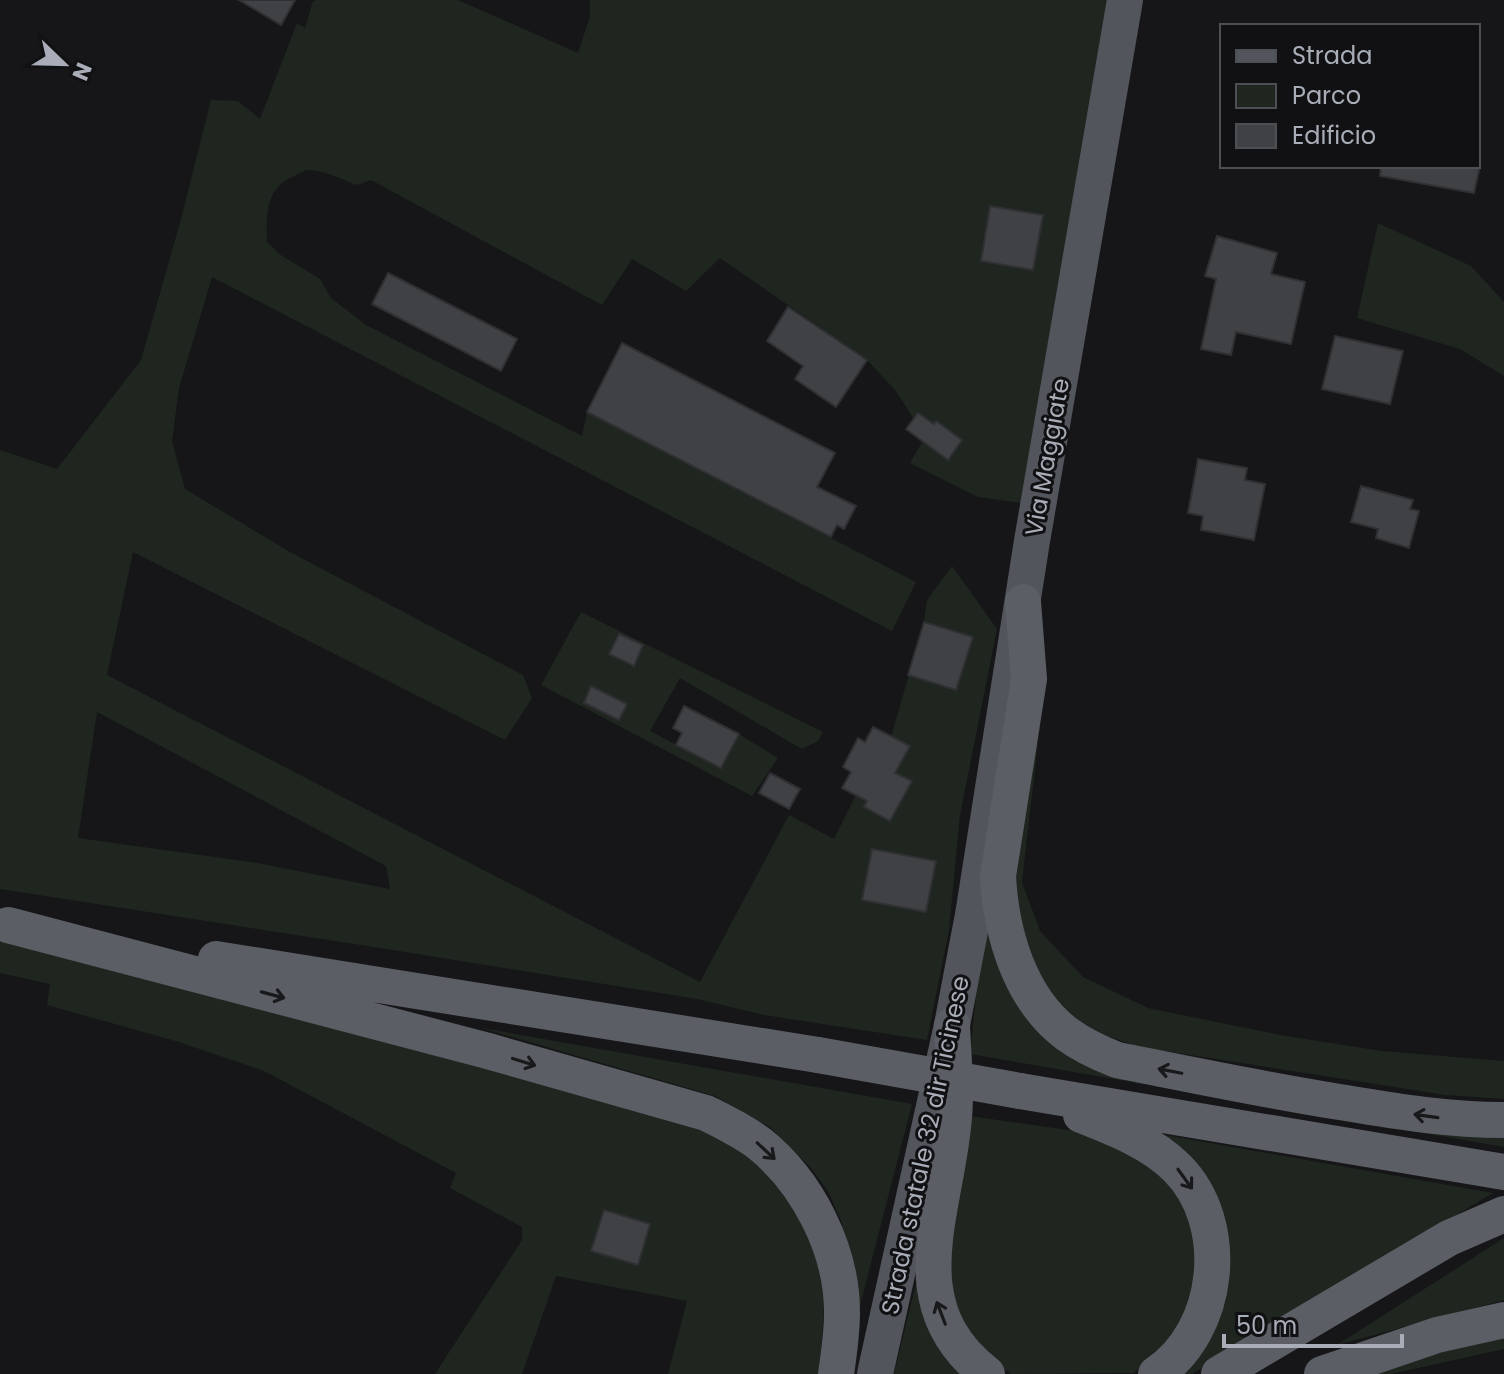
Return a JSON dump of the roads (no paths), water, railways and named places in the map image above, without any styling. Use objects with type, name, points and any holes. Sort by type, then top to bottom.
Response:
[{"type":"highway","points":[[1023,602],[1029,679],[998,876],[999,896],[1011,954],[1035,998],[1049,1016],[1065,1033],[1117,1060],[1386,1110],[1455,1120],[1504,1120]]},
{"type":"highway","points":[[4,925],[818,1055],[1504,1172]]},
{"type":"highway","points":[[4,925],[488,1051],[706,1113],[734,1127],[760,1144],[787,1171],[803,1190],[818,1219],[832,1255],[842,1310],[836,1374]]},
{"type":"highway","points":[[952,1025],[955,1115],[936,1235],[935,1296],[941,1317],[958,1347],[987,1374]]},
{"type":"highway","points":[[1020,1091],[1150,1146],[1178,1169],[1196,1195],[1208,1226],[1212,1251],[1212,1278],[1207,1304],[1181,1352],[1156,1374]]},
{"type":"highway","points":[[1219,1374],[1449,1238],[1504,1216]]},
{"type":"highway","points":[[1260,1374],[1459,1254],[1504,1216]]},
{"type":"highway","points":[[1322,1374],[1437,1335],[1504,1320]]},
{"type":"main road","name":"Via Maggiate","points":[[973,915],[1125,0]]},
{"type":"main road","name":"Strada statale 32 dir Ticinese","points":[[875,1374],[952,1025],[973,915]]}]
